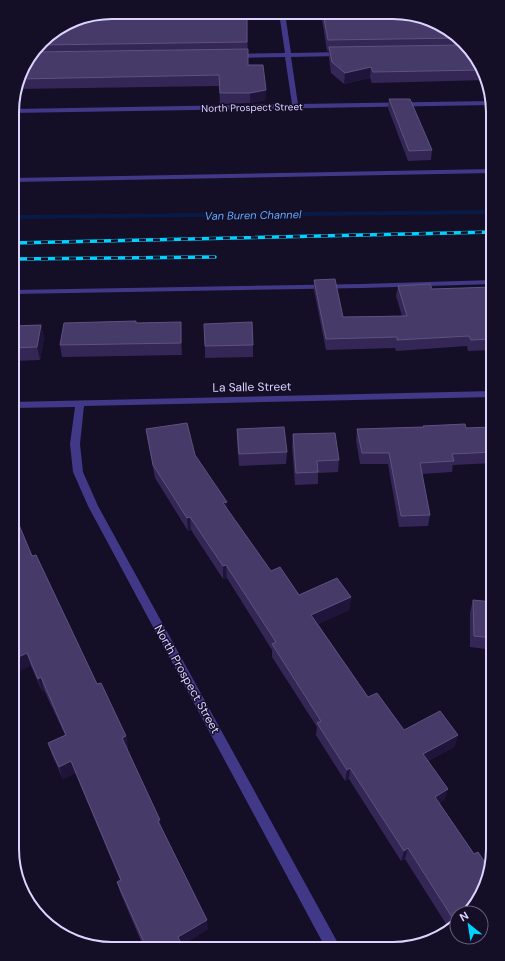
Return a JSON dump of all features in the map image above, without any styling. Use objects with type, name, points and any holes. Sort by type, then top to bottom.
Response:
[{"type":"street","points":[[283,19],[295,106]]},
{"type":"street","points":[[228,56],[346,54]]},
{"type":"street","name":"North Prospect Street","points":[[19,111],[485,103]]},
{"type":"street","points":[[19,180],[486,171]]},
{"type":"street","points":[[19,292],[486,282]]},
{"type":"street","name":"La Salle Street","points":[[19,405],[486,394]]},
{"type":"street","name":"North Prospect Street","points":[[80,404],[75,444],[78,472],[93,506],[330,942]]},
{"type":"building","points":[[106,19],[247,19],[247,42],[48,45],[56,38],[82,24]]},
{"type":"building","points":[[324,19],[399,19],[423,24],[449,38],[328,40]]},
{"type":"building","points":[[457,45],[463,51],[475,70],[373,72],[371,67],[345,73],[332,62],[329,47]]},
{"type":"building","points":[[248,49],[248,65],[263,65],[266,90],[250,93],[220,93],[219,75],[25,79],[41,52]]},
{"type":"building","points":[[389,99],[410,99],[432,150],[409,151]]},
{"type":"building","points":[[335,279],[343,317],[407,316],[398,286],[430,284],[432,289],[486,287],[486,339],[471,340],[469,336],[397,340],[397,337],[326,339],[314,280]]},
{"type":"building","points":[[136,321],[136,323],[181,322],[181,343],[60,345],[64,323]]},
{"type":"building","points":[[252,322],[253,345],[205,346],[204,324]]},
{"type":"building","points":[[41,325],[37,347],[19,348],[19,326]]},
{"type":"building","points":[[187,423],[195,455],[227,502],[223,503],[271,571],[280,567],[299,595],[337,578],[351,597],[311,615],[368,697],[377,693],[404,730],[440,711],[458,735],[423,754],[448,789],[435,797],[474,854],[478,852],[485,862],[479,884],[467,905],[449,905],[449,913],[408,848],[404,851],[350,768],[347,770],[317,723],[321,721],[272,644],[276,642],[226,565],[223,566],[190,517],[187,518],[153,465],[146,429]]},
{"type":"building","points":[[465,424],[466,428],[486,427],[486,452],[452,454],[454,461],[420,463],[430,515],[401,516],[389,453],[362,453],[357,429],[424,427],[423,426]]},
{"type":"building","points":[[284,427],[287,452],[239,454],[237,429]]},
{"type":"building","points":[[335,433],[339,460],[317,461],[318,472],[296,473],[293,434]]},
{"type":"building","points":[[19,525],[32,556],[36,555],[97,684],[101,683],[126,736],[122,738],[160,820],[158,821],[207,920],[178,937],[180,942],[144,942],[117,882],[121,880],[71,761],[59,767],[48,743],[66,735],[41,677],[38,679],[27,653],[19,657]]},
{"type":"building","points":[[473,600],[486,601],[486,637],[474,636]]},
{"type":"waterway","name":"Van Buren Channel","points":[[19,217],[486,212]]},
{"type":"railway","points":[[19,243],[486,232]]},
{"type":"railway","points":[[19,259],[215,257]]}]
